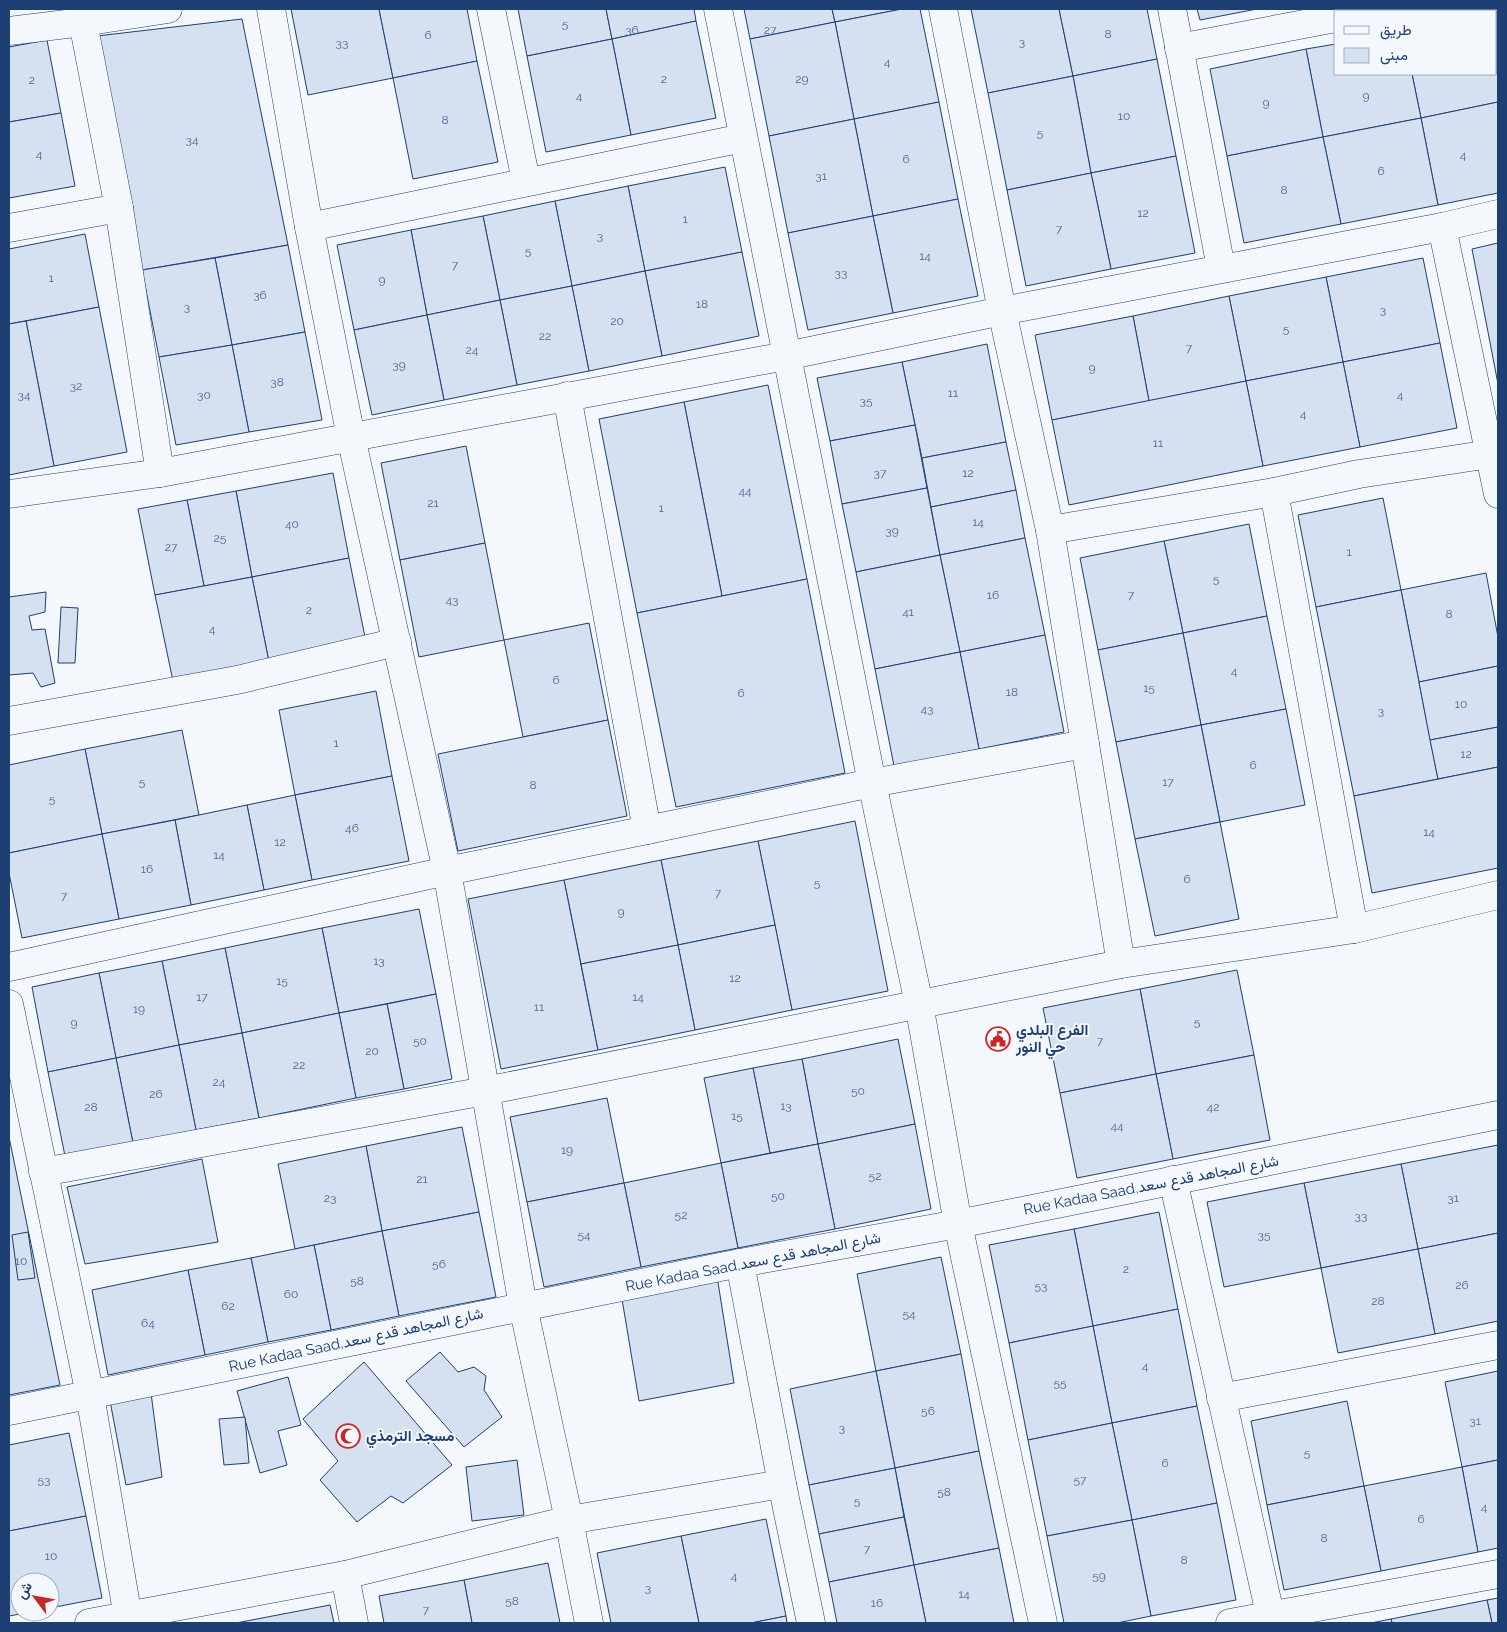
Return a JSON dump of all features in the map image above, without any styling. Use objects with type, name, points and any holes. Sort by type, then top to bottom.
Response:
[{"type":"street","points":[[17,23],[83,22],[168,9]]},
{"type":"street","points":[[271,9],[309,226],[351,437],[447,871],[523,1306],[589,1623]]},
{"type":"street","points":[[491,9],[526,181]]},
{"type":"street","points":[[718,9],[872,783],[920,1004],[958,1224],[1043,1623]]},
{"type":"street","points":[[943,9],[1002,310],[1050,530],[1121,964]]},
{"type":"street","points":[[1172,9],[1221,268]]},
{"type":"street","points":[[1179,48],[1334,18]]},
{"type":"street","points":[[83,22],[119,208],[160,473]]},
{"type":"street","points":[[309,226],[743,138]]},
{"type":"street","points":[[9,228],[119,208]]},
{"type":"street","points":[[9,494],[160,473],[786,356],[1002,310],[1442,227],[1498,214]]},
{"type":"street","points":[[1442,227],[1498,494]]},
{"type":"street","points":[[567,396],[648,830]]},
{"type":"street","points":[[1050,530],[1274,492],[1359,474],[1490,454]]},
{"type":"street","points":[[1274,492],[1354,929]]},
{"type":"street","points":[[9,721],[237,680],[397,642]]},
{"type":"street","points":[[9,967],[447,871],[872,783],[1085,744]]},
{"type":"street","points":[[43,1172],[485,1091],[1121,964],[1354,929],[1498,894]]},
{"type":"street","points":[[9,1004],[90,1395],[128,1620]]},
{"type":"street","name":"Rue Kadaa Saad,شارع المجاهد قدع سعد","points":[[9,1411],[523,1306],[740,1263],[958,1224],[1498,1115]]},
{"type":"street","points":[[1173,1180],[1271,1619]]},
{"type":"street","points":[[740,1263],[782,1484],[811,1623]]},
{"type":"street","points":[[1221,1398],[1498,1345]]},
{"type":"street","points":[[89,1623],[128,1620],[345,1575],[569,1520],[782,1484]]},
{"type":"street","points":[[1230,1623],[1271,1619],[1498,1574]]},
{"type":"street","points":[[345,1575],[354,1623]]},
{"type":"building","points":[[291,9],[379,9],[393,78],[308,95]]},
{"type":"building","points":[[379,9],[467,9],[477,61],[393,78]]},
{"type":"building","points":[[518,9],[606,9],[612,39],[527,56]]},
{"type":"building","points":[[606,9],[694,9],[696,21],[612,39]]},
{"type":"building","points":[[744,9],[832,9],[835,22],[750,39]]},
{"type":"building","points":[[832,9],[902,9],[835,22]]},
{"type":"building","points":[[902,9],[920,9],[939,102],[854,119],[835,22]]},
{"type":"building","points":[[971,9],[1059,9],[1073,76],[988,93]]},
{"type":"building","points":[[1059,9],[1147,9],[1157,59],[1073,76]]},
{"type":"building","points":[[1197,9],[1257,9],[1200,20]]},
{"type":"building","points":[[1497,12],[1498,102],[1421,118],[1412,75],[1497,75]]},
{"type":"building","points":[[242,19],[288,245],[142,270],[97,36]]},
{"type":"building","points":[[696,21],[716,118],[631,135],[612,39]]},
{"type":"building","points":[[835,22],[854,119],[769,136],[750,39]]},
{"type":"building","points":[[612,39],[631,135],[546,152],[527,56]]},
{"type":"building","points":[[47,40],[61,113],[9,122],[9,47]]},
{"type":"building","points":[[1334,44],[1334,75],[1412,75],[1421,118],[1323,137],[1306,49]]},
{"type":"building","points":[[1306,49],[1323,137],[1227,156],[1210,69]]},
{"type":"building","points":[[1157,59],[1176,156],[1091,173],[1073,76]]},
{"type":"building","points":[[477,61],[498,162],[413,179],[393,78]]},
{"type":"building","points":[[1073,76],[1091,173],[1007,190],[988,93]]},
{"type":"building","points":[[939,102],[958,199],[873,216],[854,119]]},
{"type":"building","points":[[1498,102],[1498,193],[1438,205],[1421,118]]},
{"type":"building","points":[[61,113],[75,186],[9,198],[9,122]]},
{"type":"building","points":[[1421,118],[1438,205],[1341,224],[1323,137]]},
{"type":"building","points":[[854,119],[873,216],[788,233],[769,136]]},
{"type":"building","points":[[1323,137],[1341,224],[1244,243],[1227,156]]},
{"type":"building","points":[[1176,156],[1195,253],[1111,269],[1091,173]]},
{"type":"building","points":[[725,167],[742,252],[645,271],[628,186]]},
{"type":"building","points":[[1091,173],[1111,269],[1026,286],[1007,190]]},
{"type":"building","points":[[628,186],[645,271],[572,286],[555,201]]},
{"type":"building","points":[[958,199],[978,296],[893,313],[873,216]]},
{"type":"building","points":[[555,201],[572,286],[500,300],[483,216]]},
{"type":"building","points":[[483,216],[500,300],[427,315],[411,230]]},
{"type":"building","points":[[873,216],[893,313],[808,330],[788,233]]},
{"type":"building","points":[[411,230],[427,315],[354,330],[337,245]]},
{"type":"building","points":[[85,234],[99,307],[9,324],[9,249]]},
{"type":"building","points":[[1498,243],[1498,384],[1472,249]]},
{"type":"building","points":[[288,245],[305,332],[232,345],[215,258]]},
{"type":"building","points":[[742,252],[759,336],[662,356],[645,271]]},
{"type":"building","points":[[215,258],[232,345],[159,357],[142,270]]},
{"type":"building","points":[[1423,258],[1440,343],[1343,362],[1326,277]]},
{"type":"building","points":[[645,271],[662,356],[589,371],[572,286]]},
{"type":"building","points":[[1326,277],[1343,362],[1246,381],[1229,296]]},
{"type":"building","points":[[572,286],[589,371],[517,385],[500,300]]},
{"type":"building","points":[[1229,296],[1246,381],[1149,401],[1133,316]]},
{"type":"building","points":[[500,300],[517,385],[444,400],[427,315]]},
{"type":"building","points":[[99,307],[127,452],[54,466],[26,321]]},
{"type":"building","points":[[427,315],[444,400],[372,415],[354,330]]},
{"type":"building","points":[[1133,316],[1149,401],[1052,420],[1035,335]]},
{"type":"building","points":[[26,321],[54,466],[9,475],[9,324]]},
{"type":"building","points":[[305,332],[322,420],[249,432],[232,345]]},
{"type":"building","points":[[1440,343],[1457,428],[1360,447],[1343,362]]},
{"type":"building","points":[[987,344],[1006,442],[922,458],[902,362]]},
{"type":"building","points":[[232,345],[249,432],[176,445],[159,357]]},
{"type":"building","points":[[902,362],[915,425],[830,441],[817,378]]},
{"type":"building","points":[[1343,362],[1360,447],[1263,466],[1246,381]]},
{"type":"building","points":[[1246,381],[1263,466],[1069,505],[1052,420]]},
{"type":"building","points":[[768,385],[807,579],[722,596],[684,402]]},
{"type":"building","points":[[684,402],[722,596],[637,613],[599,419]]},
{"type":"building","points":[[915,425],[927,488],[842,504],[830,441]]},
{"type":"building","points":[[1006,442],[1016,490],[931,507],[922,458]]},
{"type":"building","points":[[466,446],[485,543],[400,560],[381,463]]},
{"type":"building","points":[[333,473],[349,558],[252,577],[236,491]]},
{"type":"building","points":[[927,488],[940,555],[856,572],[842,504]]},
{"type":"building","points":[[1016,490],[1025,538],[940,555],[931,507]]},
{"type":"building","points":[[236,491],[252,577],[204,586],[187,500]]},
{"type":"building","points":[[1383,498],[1401,590],[1316,607],[1298,515]]},
{"type":"building","points":[[187,500],[204,586],[155,595],[138,509]]},
{"type":"building","points":[[1249,524],[1267,616],[1183,633],[1164,541]]},
{"type":"building","points":[[1025,538],[1045,635],[960,652],[940,555]]},
{"type":"building","points":[[1164,541],[1183,633],[1098,650],[1080,558]]},
{"type":"building","points":[[485,543],[504,640],[419,657],[400,560]]},
{"type":"building","points":[[940,555],[960,652],[875,669],[856,572]]},
{"type":"building","points":[[349,558],[366,642],[269,662],[252,577]]},
{"type":"building","points":[[1486,573],[1498,637],[1498,666],[1419,682],[1401,590]]},
{"type":"building","points":[[252,577],[269,662],[173,681],[155,595]]},
{"type":"building","points":[[807,579],[845,773],[676,807],[637,613]]},
{"type":"building","points":[[1401,590],[1438,779],[1354,796],[1316,607]]},
{"type":"building","points":[[46,592],[45,612],[29,616],[32,630],[45,629],[55,683],[41,687],[33,673],[9,675],[9,597]]},
{"type":"building","points":[[61,607],[78,608],[75,663],[58,663]]},
{"type":"building","points":[[1267,616],[1286,709],[1201,725],[1183,633]]},
{"type":"building","points":[[589,623],[608,720],[523,737],[504,640]]},
{"type":"building","points":[[1183,633],[1201,725],[1116,742],[1098,650]]},
{"type":"building","points":[[1045,635],[1064,732],[979,749],[960,652]]},
{"type":"building","points":[[960,652],[979,749],[894,766],[875,669]]},
{"type":"building","points":[[1498,666],[1498,727],[1430,740],[1419,682]]},
{"type":"building","points":[[376,691],[392,776],[295,795],[279,710]]},
{"type":"building","points":[[1286,709],[1305,805],[1220,822],[1201,725]]},
{"type":"building","points":[[608,720],[627,816],[458,851],[438,754]]},
{"type":"building","points":[[1201,725],[1220,822],[1135,839],[1116,742]]},
{"type":"building","points":[[1498,727],[1498,767],[1438,779],[1430,740]]},
{"type":"building","points":[[182,730],[199,815],[102,834],[85,749]]},
{"type":"building","points":[[85,749],[102,834],[9,853],[9,765]]},
{"type":"building","points":[[1498,767],[1498,868],[1372,893],[1354,796]]},
{"type":"building","points":[[392,776],[409,861],[312,880],[295,795]]},
{"type":"building","points":[[295,795],[312,880],[264,890],[247,805]]},
{"type":"building","points":[[247,805],[264,890],[191,905],[175,820]]},
{"type":"building","points":[[175,820],[191,905],[119,919],[102,834]]},
{"type":"building","points":[[855,821],[888,991],[792,1010],[758,841]]},
{"type":"building","points":[[1220,822],[1239,919],[1155,936],[1135,839]]},
{"type":"building","points":[[102,834],[119,919],[22,938],[9,873],[9,853]]},
{"type":"building","points":[[758,841],[775,925],[678,945],[661,860]]},
{"type":"building","points":[[661,860],[678,945],[581,964],[564,880]]},
{"type":"building","points":[[564,880],[598,1050],[501,1069],[468,899]]},
{"type":"building","points":[[419,909],[436,994],[339,1013],[322,928]]},
{"type":"building","points":[[775,925],[792,1010],[695,1030],[678,945]]},
{"type":"building","points":[[322,928],[339,1013],[242,1033],[225,948]]},
{"type":"building","points":[[678,945],[695,1030],[598,1050],[581,964]]},
{"type":"building","points":[[225,948],[242,1033],[179,1045],[162,961]]},
{"type":"building","points":[[162,961],[179,1045],[116,1058],[99,973]]},
{"type":"building","points":[[1237,970],[1254,1055],[1156,1074],[1140,989]]},
{"type":"building","points":[[99,973],[116,1058],[48,1072],[32,987]]},
{"type":"building","points":[[1140,989],[1156,1074],[1060,1093],[1043,1008]]},
{"type":"building","points":[[436,994],[452,1079],[404,1089],[387,1004]]},
{"type":"building","points":[[387,1004],[404,1089],[356,1098],[339,1013]]},
{"type":"building","points":[[339,1013],[356,1098],[259,1118],[242,1033]]},
{"type":"building","points":[[242,1033],[259,1118],[196,1130],[179,1045]]},
{"type":"building","points":[[898,1039],[915,1124],[818,1144],[802,1059]]},
{"type":"building","points":[[179,1045],[196,1130],[133,1143],[116,1058]]},
{"type":"building","points":[[1254,1055],[1270,1140],[1173,1159],[1156,1074]]},
{"type":"building","points":[[116,1058],[133,1143],[65,1156],[48,1072]]},
{"type":"building","points":[[802,1059],[818,1144],[770,1153],[753,1068]]},
{"type":"building","points":[[753,1068],[770,1153],[721,1163],[704,1078]]},
{"type":"building","points":[[1156,1074],[1173,1159],[1077,1178],[1060,1093]]},
{"type":"building","points":[[607,1098],[624,1183],[527,1202],[510,1117]]},
{"type":"building","points":[[915,1124],[931,1209],[835,1229],[818,1144]]},
{"type":"building","points":[[462,1127],[479,1212],[382,1231],[366,1146]]},
{"type":"building","points":[[9,1137],[60,1385],[9,1395]]},
{"type":"building","points":[[818,1144],[835,1229],[738,1248],[721,1163]]},
{"type":"building","points":[[1498,1145],[1498,1233],[1418,1249],[1401,1164]]},
{"type":"building","points":[[366,1146],[382,1231],[295,1249],[278,1164]]},
{"type":"building","points":[[202,1159],[218,1242],[85,1264],[67,1187]]},
{"type":"building","points":[[721,1163],[738,1248],[641,1267],[624,1183]]},
{"type":"building","points":[[1401,1164],[1418,1249],[1321,1268],[1304,1183]]},
{"type":"building","points":[[624,1183],[641,1267],[544,1287],[527,1202]]},
{"type":"building","points":[[1304,1183],[1321,1268],[1224,1287],[1207,1202]]},
{"type":"building","points":[[479,1212],[496,1297],[399,1316],[382,1231]]},
{"type":"building","points":[[1159,1212],[1178,1309],[1093,1326],[1074,1229]]},
{"type":"building","points":[[1074,1229],[1093,1326],[1009,1343],[989,1245]]},
{"type":"building","points":[[382,1231],[399,1316],[331,1330],[314,1245]]},
{"type":"building","points":[[28,1232],[35,1278],[18,1280],[12,1235]]},
{"type":"building","points":[[1498,1233],[1498,1321],[1435,1334],[1418,1249]]},
{"type":"building","points":[[314,1245],[331,1330],[268,1342],[251,1258]]},
{"type":"building","points":[[1418,1249],[1435,1334],[1338,1353],[1321,1268]]},
{"type":"building","points":[[941,1257],[961,1354],[876,1371],[857,1274]]},
{"type":"building","points":[[251,1258],[268,1342],[205,1355],[188,1270]]},
{"type":"building","points":[[188,1270],[205,1355],[108,1375],[92,1290]]},
{"type":"building","points":[[717,1276],[734,1383],[639,1401],[621,1293]]},
{"type":"building","points":[[1178,1309],[1197,1406],[1112,1423],[1093,1326]]},
{"type":"building","points":[[1093,1326],[1112,1423],[1028,1440],[1009,1343]]},
{"type":"building","points":[[440,1352],[458,1372],[474,1367],[486,1376],[484,1390],[502,1417],[464,1447],[406,1381]]},
{"type":"building","points":[[961,1354],[979,1451],[895,1468],[876,1371]]},
{"type":"building","points":[[364,1362],[452,1465],[403,1503],[391,1496],[357,1522],[320,1480],[338,1461],[303,1419]]},
{"type":"building","points":[[876,1371],[895,1468],[809,1485],[790,1389]]},
{"type":"building","points":[[1498,1371],[1498,1460],[1462,1467],[1445,1382]]},
{"type":"building","points":[[288,1377],[301,1425],[278,1431],[287,1465],[260,1473],[237,1391]]},
{"type":"building","points":[[151,1393],[162,1477],[126,1485],[110,1401]]},
{"type":"building","points":[[1347,1401],[1364,1486],[1267,1505],[1251,1421]]},
{"type":"building","points":[[1197,1406],[1217,1503],[1132,1520],[1112,1423]]},
{"type":"building","points":[[245,1417],[249,1463],[224,1465],[219,1419]]},
{"type":"building","points":[[1112,1423],[1132,1520],[1047,1536],[1028,1440]]},
{"type":"building","points":[[69,1433],[86,1516],[9,1531],[9,1445]]},
{"type":"building","points":[[979,1451],[999,1548],[914,1565],[895,1468]]},
{"type":"building","points":[[517,1460],[524,1515],[472,1521],[466,1467]]},
{"type":"building","points":[[1498,1460],[1498,1548],[1478,1552],[1462,1467]]},
{"type":"building","points":[[1462,1467],[1478,1552],[1381,1571],[1364,1486]]},
{"type":"building","points":[[895,1468],[904,1517],[819,1534],[809,1485]]},
{"type":"building","points":[[1364,1486],[1381,1571],[1284,1590],[1267,1505]]},
{"type":"building","points":[[1217,1503],[1236,1600],[1151,1616],[1132,1520]]},
{"type":"building","points":[[86,1516],[102,1598],[60,1606],[60,1572],[10,1572],[9,1616],[9,1531]]},
{"type":"building","points":[[904,1517],[914,1565],[829,1582],[819,1534]]},
{"type":"building","points":[[766,1519],[786,1616],[751,1623],[699,1623],[681,1536]]},
{"type":"building","points":[[1132,1520],[1151,1616],[1117,1623],[1064,1623],[1047,1536]]},
{"type":"building","points":[[681,1536],[699,1623],[611,1623],[597,1553]]},
{"type":"building","points":[[999,1548],[1014,1623],[926,1623],[914,1565]]},
{"type":"building","points":[[548,1563],[560,1623],[472,1623],[464,1580]]},
{"type":"building","points":[[914,1565],[926,1623],[837,1623],[829,1582]]},
{"type":"building","points":[[464,1580],[472,1623],[384,1623],[379,1596]]},
{"type":"building","points":[[1498,1598],[1498,1623],[1492,1623],[1487,1600]]},
{"type":"building","points":[[1487,1600],[1492,1623],[1392,1623],[1391,1619]]},
{"type":"building","points":[[330,1605],[334,1623],[236,1623]]},
{"type":"building","points":[[786,1616],[787,1623],[751,1623]]},
{"type":"building","points":[[1391,1619],[1392,1623],[1371,1623]]},
{"type":"place","name":"الفرع البلدي حي النور","points":[[998,1039]]},
{"type":"place","name":"مسجد الترمذي","points":[[348,1436]]}]
